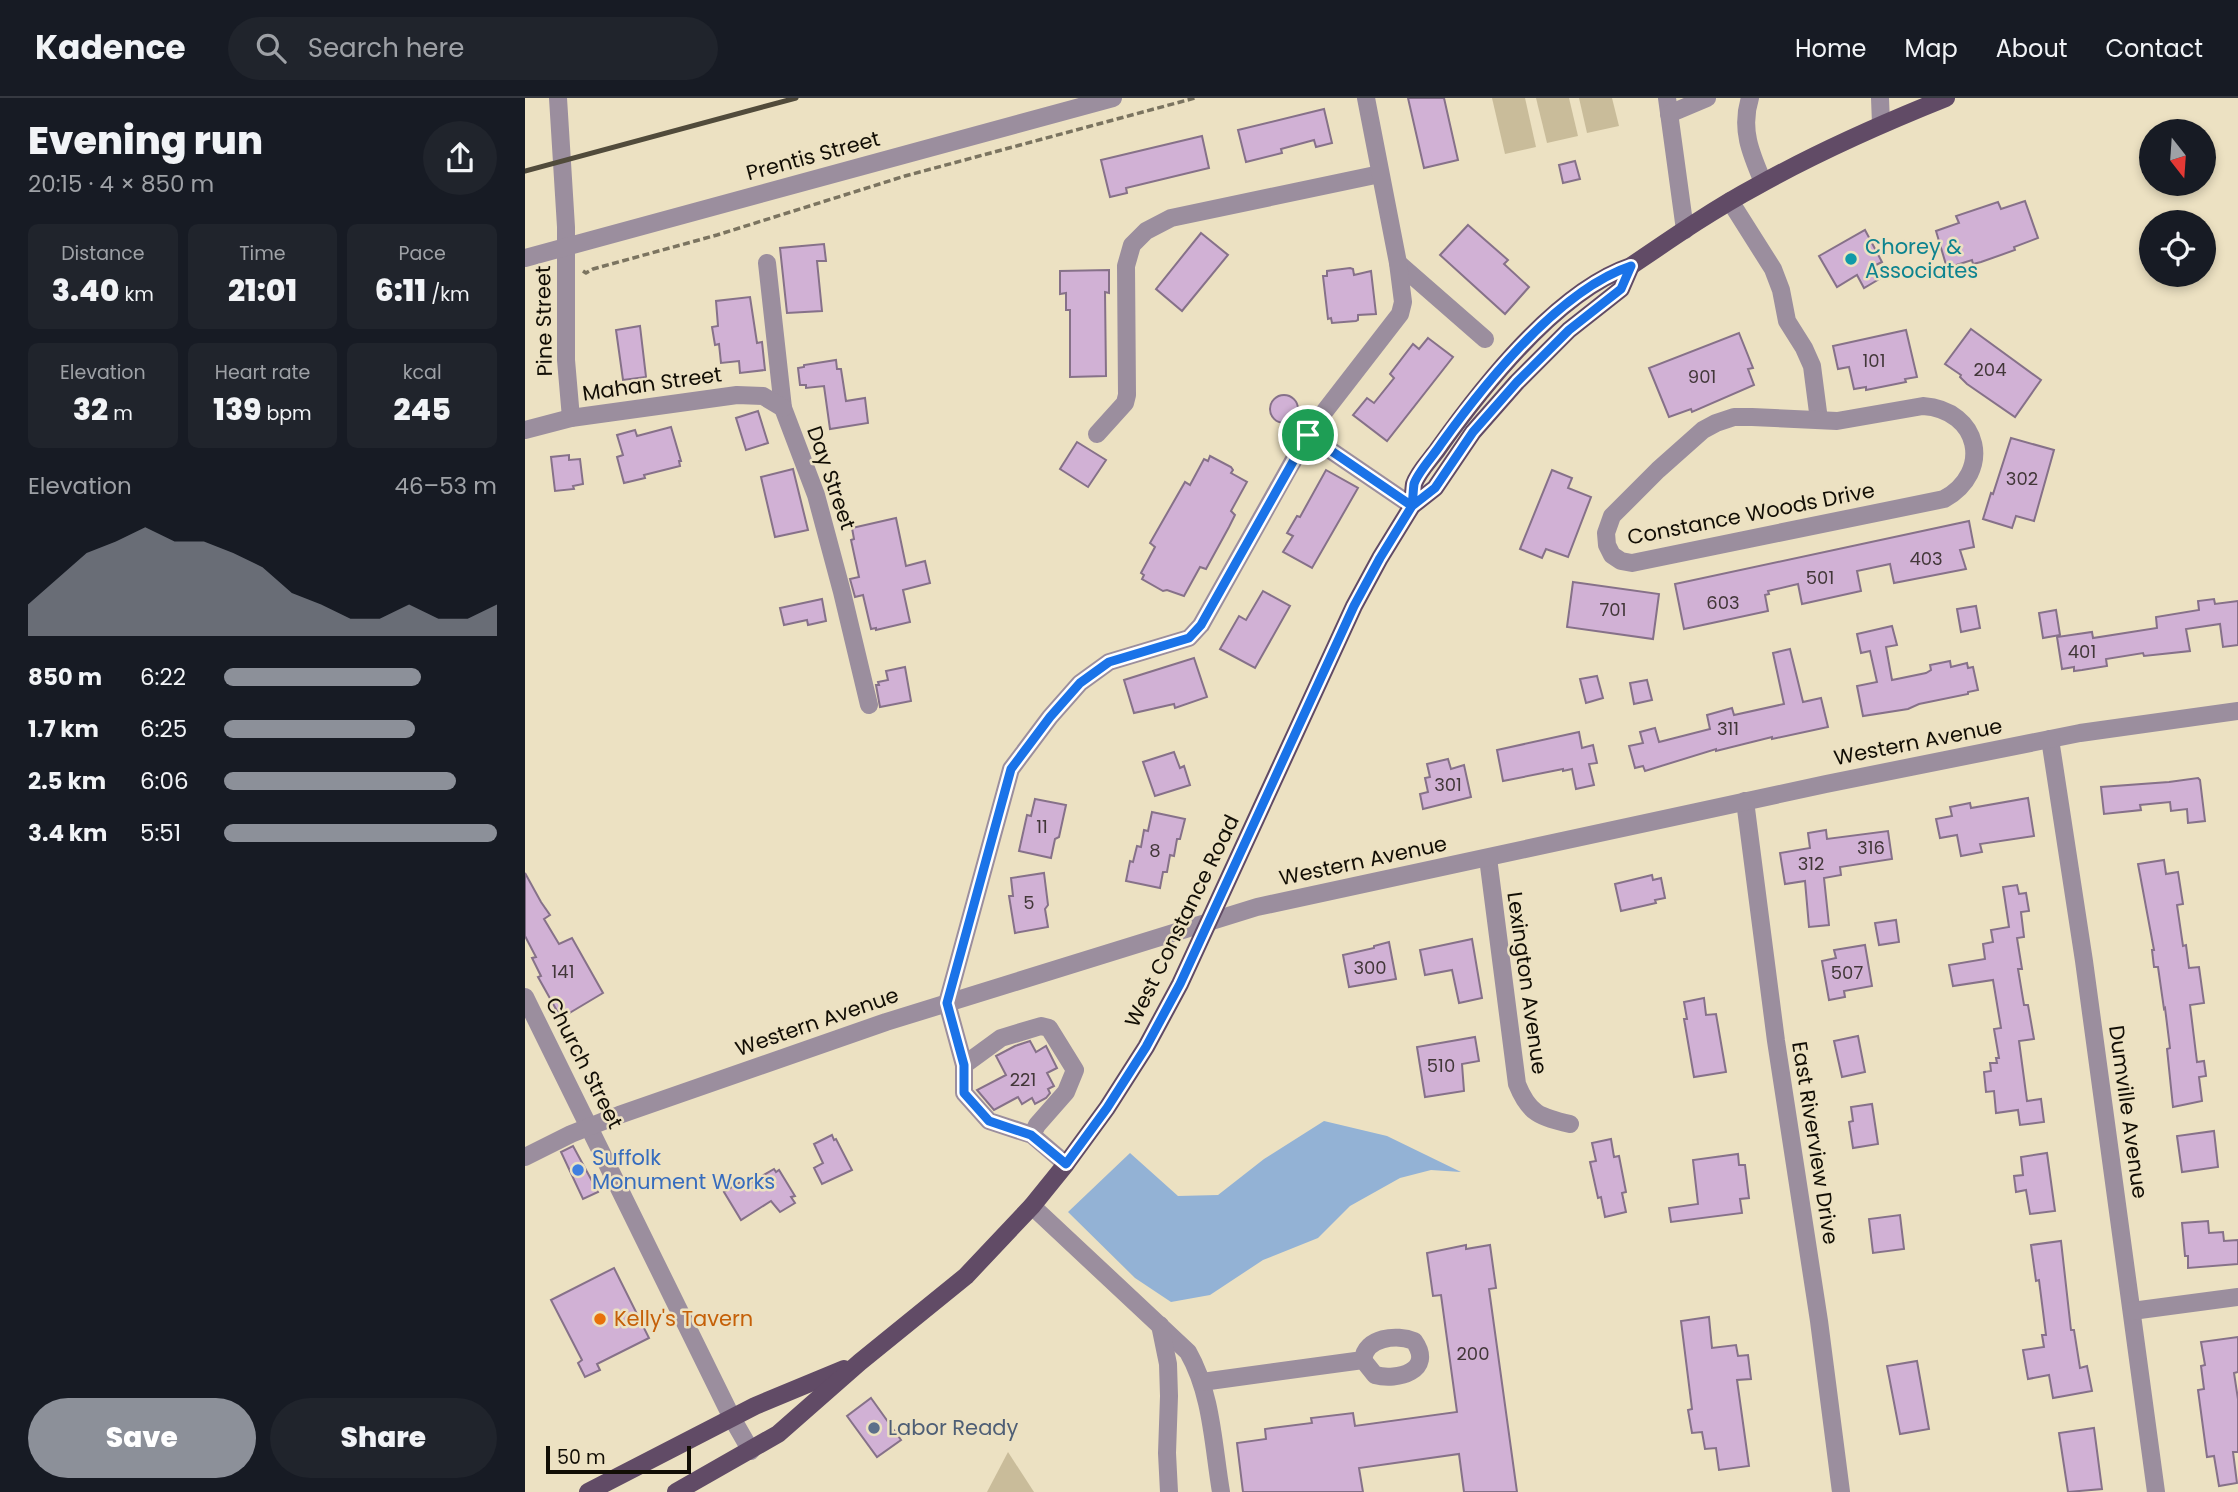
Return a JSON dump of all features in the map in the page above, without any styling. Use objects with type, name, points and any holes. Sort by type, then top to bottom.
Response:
[{"type":"main road","name":"West Constance Road","points":[[675,1492],[778,1434],[860,1362],[966,1276],[1032,1206],[1066,1164],[1107,1108],[1146,1047],[1180,984],[1354,606],[1412,506],[1415,482],[1497,373],[1542,326],[1576,297],[1612,272],[1631,266],[1763,182],[1881,124],[1946,98]]},
{"type":"main road","name":"West Constance Road","points":[[587,1492],[754,1406],[860,1362]]},
{"type":"street","name":"Pine Street","points":[[558,98],[566,248],[566,360],[571,418]]},
{"type":"street","name":"Prentis Street","points":[[525,258],[1113,98]]},
{"type":"street","points":[[1066,1164],[1031,1135],[989,1121],[964,1093],[964,1065],[947,1003],[1011,769],[1050,717],[1080,683],[1109,662],[1189,638],[1201,625],[1308,435],[1400,314],[1403,302],[1398,263],[1366,98]]},
{"type":"street","points":[[1685,230],[1668,106],[1707,98]]},
{"type":"street","points":[[1750,98],[1746,136],[1763,182]]},
{"type":"street","points":[[1880,98],[1881,124]]},
{"type":"street","points":[[1097,434],[1125,403],[1127,395],[1126,265],[1132,245],[1146,231],[1171,218],[1380,174]]},
{"type":"street","points":[[1730,201],[1773,269],[1781,290],[1787,320],[1812,366],[1819,421]]},
{"type":"street","name":"Day Street","points":[[767,263],[783,408],[816,495],[869,705]]},
{"type":"street","points":[[1398,263],[1485,339]]},
{"type":"street","name":"Mahan Street","points":[[525,430],[571,418],[737,395],[763,396],[783,408]]},
{"type":"street","name":"Constance Woods Drive","points":[[1923,406],[1935,407],[1952,414],[1965,424],[1974,450],[1972,467],[1965,482],[1955,493],[1944,499],[1632,564],[1612,555],[1607,545],[1606,533],[1612,516],[1703,430],[1734,417],[1819,421],[1837,421],[1923,406]]},
{"type":"street","points":[[1308,435],[1412,506]]},
{"type":"street","name":"Western Avenue","points":[[525,1157],[590,1127],[865,1029],[1257,907],[2050,739],[2238,711]]},
{"type":"street","name":"Dumville Avenue","points":[[2050,739],[2084,961],[2156,1492]]},
{"type":"street","name":"East Riverview Drive","points":[[1745,802],[1776,1041],[1819,1321],[1841,1492]]},
{"type":"street","name":"Lexington Avenue","points":[[1488,858],[1517,1084],[1523,1100],[1531,1110],[1545,1118],[1570,1124]]},
{"type":"street","name":"Church Street","points":[[525,997],[732,1418],[751,1451]]},
{"type":"street","points":[[964,1065],[1001,1038],[1041,1026],[1049,1028],[1075,1070],[1066,1092],[1031,1135]]},
{"type":"street","points":[[1032,1206],[1188,1352],[1202,1382],[1220,1492]]},
{"type":"street","points":[[2132,1311],[2238,1297]]},
{"type":"street","points":[[1160,1325],[1168,1364],[1169,1492]]},
{"type":"street","points":[[1202,1382],[1363,1360]]},
{"type":"path","points":[[581,269],[586,273],[905,176],[1195,98]]},
{"type":"shaded area","points":[[1492,98],[1525,98],[1536,147],[1505,154]]},
{"type":"shaded area","points":[[1536,98],[1569,98],[1578,136],[1547,143]]},
{"type":"shaded area","points":[[1579,98],[1612,98],[1619,126],[1587,133]]},
{"type":"shaded area","points":[[1008,1452],[1034,1492],[987,1492]]},
{"type":"water","points":[[1324,1121],[1387,1136],[1461,1172],[1431,1170],[1400,1178],[1350,1206],[1318,1238],[1263,1260],[1210,1295],[1171,1302],[1135,1278],[1068,1212],[1130,1153],[1178,1196],[1218,1195],[1264,1159]]},
{"type":"building","points":[[1408,98],[1444,98],[1458,160],[1424,168]]},
{"type":"building","points":[[1324,109],[1332,143],[1316,147],[1314,140],[1281,149],[1282,153],[1246,162],[1238,130]]},
{"type":"building","points":[[1202,136],[1209,168],[1126,188],[1127,193],[1110,197],[1101,160]]},
{"type":"building","points":[[1575,161],[1580,179],[1563,183],[1559,165]]},
{"type":"building","points":[[2025,201],[2038,238],[2014,247],[2015,250],[1981,262],[1973,264],[1972,260],[1947,268],[1936,231],[1959,223],[1956,216],[1998,202],[2001,209]]},
{"type":"building","points":[[1468,225],[1508,260],[1504,264],[1529,287],[1505,314],[1440,255]]},
{"type":"building","name":"Chorey & Associates","points":[[1865,230],[1882,262],[1874,266],[1881,278],[1864,288],[1857,275],[1837,287],[1819,256]]},
{"type":"building","points":[[1201,233],[1228,255],[1182,311],[1156,289]]},
{"type":"building","points":[[824,244],[826,261],[817,261],[822,311],[787,313],[780,248]]},
{"type":"building","points":[[1353,269],[1354,275],[1371,271],[1376,314],[1358,315],[1356,321],[1332,323],[1331,318],[1328,319],[1323,276],[1327,276],[1327,271]]},
{"type":"building","points":[[1109,270],[1109,293],[1105,292],[1106,376],[1070,377],[1070,310],[1066,310],[1066,293],[1060,294],[1060,271]]},
{"type":"building","points":[[750,297],[757,343],[762,342],[765,370],[740,373],[739,361],[721,363],[719,344],[715,345],[712,327],[718,326],[716,301]]},
{"type":"building","points":[[640,326],[646,377],[623,380],[616,330]]},
{"type":"building","points":[[1971,329],[2041,380],[2015,417],[1967,384],[1961,375],[1945,364]]},
{"type":"building","points":[[1906,330],[1917,377],[1905,379],[1906,382],[1866,390],[1866,387],[1854,389],[1849,367],[1838,369],[1833,346]]},
{"type":"building","points":[[1739,333],[1753,368],[1748,369],[1754,385],[1692,412],[1691,409],[1669,417],[1649,368]]},
{"type":"building","points":[[1428,338],[1453,357],[1387,441],[1353,415],[1367,398],[1374,403],[1394,378],[1390,374],[1413,344],[1419,349]]},
{"type":"building","points":[[836,360],[837,369],[841,369],[846,401],[865,398],[868,423],[830,429],[824,386],[806,388],[806,385],[800,385],[798,368]]},
{"type":"building","points":[[1284,395],[1294,399],[1298,409],[1294,419],[1284,423],[1274,419],[1270,409],[1274,399]]},
{"type":"building","points":[[758,411],[768,443],[746,450],[736,418]]},
{"type":"building","points":[[671,427],[680,466],[624,483],[617,457],[623,455],[617,435],[635,430],[637,436]]},
{"type":"building","points":[[2011,438],[2054,450],[2034,521],[2016,516],[2012,528],[1983,519]]},
{"type":"building","points":[[1077,442],[1106,460],[1088,487],[1060,469]]},
{"type":"building","points":[[569,455],[569,460],[580,459],[583,484],[573,486],[574,489],[555,491],[551,457]]},
{"type":"building","points":[[1210,456],[1231,467],[1231,473],[1247,482],[1231,511],[1235,515],[1206,569],[1200,567],[1184,596],[1163,591],[1142,579],[1144,575],[1141,573],[1155,547],[1150,543],[1185,482],[1190,485],[1204,459],[1208,461]]},
{"type":"building","points":[[793,469],[808,530],[775,537],[761,477]]},
{"type":"building","points":[[1326,470],[1358,488],[1312,568],[1283,552],[1293,536],[1287,533],[1297,516],[1300,517]]},
{"type":"building","points":[[1552,470],[1572,478],[1568,488],[1591,497],[1568,557],[1546,549],[1542,558],[1520,549]]},
{"type":"building","points":[[896,518],[906,566],[925,561],[930,583],[903,590],[910,622],[871,629],[863,595],[855,597],[850,579],[859,577],[851,540],[854,539],[852,528]]},
{"type":"building","points":[[1969,521],[1974,547],[1960,550],[1966,569],[1894,583],[1890,564],[1857,571],[1861,591],[1802,604],[1798,584],[1768,591],[1769,594],[1765,595],[1768,611],[1684,629],[1675,584]]},
{"type":"building","points":[[1573,582],[1659,594],[1653,639],[1567,627]]},
{"type":"building","points":[[1263,591],[1290,606],[1255,668],[1220,649],[1239,616],[1246,620]]},
{"type":"building","points":[[822,599],[826,621],[808,625],[807,620],[784,625],[780,608]]},
{"type":"building","points":[[2214,599],[2215,604],[2238,601],[2238,645],[2223,647],[2220,624],[2186,629],[2190,651],[2144,656],[2143,653],[2106,659],[2107,666],[2074,671],[2074,667],[2062,669],[2057,637],[2092,632],[2093,638],[2157,628],[2156,617],[2199,610],[2198,601]]},
{"type":"building","points":[[1976,606],[1980,628],[1961,632],[1957,609]]},
{"type":"building","points":[[2056,610],[2060,635],[2043,638],[2039,613]]},
{"type":"building","points":[[1892,626],[1897,645],[1886,647],[1892,680],[1926,673],[1931,670],[1930,665],[1950,661],[1951,667],[1967,663],[1968,668],[1973,667],[1978,690],[1908,709],[1863,716],[1857,686],[1877,682],[1870,651],[1861,653],[1857,634]]},
{"type":"building","points":[[1790,649],[1803,702],[1821,698],[1828,727],[1716,749],[1645,771],[1643,766],[1635,768],[1629,746],[1643,743],[1640,732],[1655,728],[1659,742],[1710,729],[1707,715],[1732,708],[1734,715],[1784,704],[1773,653]]},
{"type":"building","points":[[1194,658],[1207,697],[1175,708],[1174,704],[1134,713],[1124,680]]},
{"type":"building","points":[[905,667],[911,701],[880,707],[876,685],[888,680],[886,671]]},
{"type":"building","points":[[1597,676],[1603,698],[1586,703],[1580,679]]},
{"type":"building","points":[[1647,680],[1652,700],[1634,704],[1630,683]]},
{"type":"building","points":[[1579,732],[1582,748],[1593,745],[1597,763],[1589,764],[1594,785],[1576,789],[1572,769],[1503,781],[1497,750]]},
{"type":"building","points":[[1174,752],[1180,768],[1184,766],[1190,785],[1155,796],[1143,762]]},
{"type":"building","points":[[1448,759],[1451,769],[1464,765],[1471,797],[1423,809],[1420,794],[1428,792],[1425,778],[1430,777],[1427,764]]},
{"type":"building","points":[[2198,778],[2205,821],[2188,823],[2187,809],[2171,811],[2170,802],[2140,805],[2141,810],[2104,814],[2101,787]]},
{"type":"building","points":[[2028,798],[2034,836],[1980,844],[1982,852],[1961,856],[1957,835],[1940,838],[1936,819],[1952,816],[1950,807],[1970,803],[1971,808]]},
{"type":"building","points":[[1035,799],[1066,805],[1051,858],[1019,851],[1027,815],[1031,816]]},
{"type":"building","points":[[1152,812],[1185,819],[1174,856],[1170,855],[1167,872],[1163,872],[1160,888],[1126,881],[1130,861],[1133,862],[1137,846],[1141,847],[1144,830],[1148,831]]},
{"type":"building","points":[[1826,830],[1827,839],[1888,831],[1892,859],[1840,867],[1841,875],[1824,878],[1829,925],[1809,927],[1805,881],[1785,884],[1780,853],[1810,848],[1808,833]]},
{"type":"building","points":[[2164,860],[2166,874],[2178,872],[2183,904],[2177,905],[2183,946],[2186,945],[2189,968],[2199,967],[2204,1003],[2190,1005],[2197,1062],[2204,1061],[2206,1076],[2199,1077],[2202,1101],[2173,1107],[2165,1008],[2158,967],[2154,967],[2154,950],[2138,864]]},
{"type":"building","points":[[525,873],[550,915],[544,919],[559,944],[572,938],[603,993],[561,1018],[538,977],[541,976],[532,958],[536,957],[525,936]]},
{"type":"building","points":[[1044,873],[1048,927],[1015,933],[1009,896],[1013,896],[1011,878]]},
{"type":"building","points":[[1652,875],[1653,880],[1661,878],[1665,898],[1655,900],[1656,903],[1621,911],[1615,884]]},
{"type":"building","points":[[2017,885],[2019,894],[2026,893],[2029,911],[2021,912],[2024,937],[2017,938],[2022,969],[2018,969],[2024,1005],[2028,1005],[2034,1039],[2019,1041],[2027,1101],[2041,1099],[2044,1122],[2020,1125],[2018,1110],[1996,1113],[1994,1091],[1986,1092],[1984,1072],[1991,1071],[1990,1063],[1997,1063],[1996,1058],[1999,1058],[1994,1029],[2001,1028],[1993,980],[1953,986],[1949,965],[1985,959],[1983,944],[1993,942],[1991,930],[2009,927],[2003,887]]},
{"type":"building","points":[[1896,920],[1899,942],[1879,945],[1875,923]]},
{"type":"building","points":[[1472,939],[1482,998],[1459,1003],[1452,970],[1425,975],[1420,950]]},
{"type":"building","points":[[1389,942],[1396,979],[1349,987],[1343,955]]},
{"type":"building","points":[[1865,945],[1872,986],[1844,991],[1845,997],[1829,1000],[1822,961],[1836,958],[1834,950]]},
{"type":"building","points":[[1704,998],[1706,1015],[1716,1014],[1726,1072],[1694,1077],[1684,1019],[1687,1019],[1684,1002]]},
{"type":"building","points":[[1858,1036],[1865,1072],[1842,1077],[1834,1041]]},
{"type":"building","points":[[1475,1037],[1479,1061],[1462,1064],[1464,1091],[1425,1097],[1417,1047]]},
{"type":"building","points":[[1030,1041],[1036,1052],[1046,1046],[1057,1068],[1047,1073],[1054,1086],[1048,1089],[1050,1093],[1046,1098],[1035,1104],[1032,1098],[1022,1104],[1018,1097],[994,1110],[977,1090],[1006,1075],[996,1056]]},
{"type":"building","points":[[1872,1104],[1878,1144],[1853,1148],[1849,1122],[1853,1121],[1851,1107]]},
{"type":"building","points":[[2214,1131],[2218,1167],[2182,1172],[2177,1136]]},
{"type":"building","points":[[832,1135],[852,1170],[822,1184],[814,1168],[823,1163],[814,1144]]},
{"type":"building","points":[[1611,1139],[1614,1157],[1619,1156],[1626,1192],[1622,1193],[1626,1212],[1605,1217],[1590,1162],[1596,1161],[1592,1143]]},
{"type":"building","name":"Suffolk Monument Works","points":[[573,1146],[598,1192],[583,1199],[561,1152]]},
{"type":"building","points":[[2047,1153],[2055,1211],[2030,1214],[2026,1190],[2016,1192],[2014,1176],[2023,1175],[2021,1157]]},
{"type":"building","points":[[1738,1154],[1739,1165],[1745,1165],[1749,1198],[1740,1199],[1742,1213],[1671,1222],[1669,1208],[1698,1204],[1693,1160]]},
{"type":"building","points":[[774,1169],[776,1172],[779,1170],[795,1196],[791,1197],[795,1203],[780,1212],[771,1201],[741,1220],[724,1192],[747,1178],[750,1183]]},
{"type":"building","points":[[1900,1215],[1904,1249],[1873,1253],[1869,1219]]},
{"type":"building","points":[[2208,1221],[2209,1233],[2223,1232],[2224,1241],[2238,1240],[2238,1264],[2188,1268],[2182,1223]]},
{"type":"building","points":[[2061,1241],[2071,1330],[2074,1330],[2080,1368],[2087,1366],[2092,1391],[2053,1398],[2049,1375],[2028,1379],[2023,1350],[2044,1347],[2042,1335],[2046,1335],[2039,1280],[2036,1281],[2031,1245]]},
{"type":"building","points":[[1466,1245],[1466,1249],[1490,1245],[1496,1288],[1489,1289],[1517,1492],[1464,1492],[1459,1454],[1359,1468],[1363,1492],[1243,1492],[1237,1443],[1266,1439],[1265,1429],[1312,1423],[1311,1418],[1353,1413],[1355,1426],[1457,1412],[1441,1295],[1433,1296],[1427,1253]]},
{"type":"building","name":"Kelly's Tavern","points":[[614,1268],[649,1338],[597,1364],[600,1370],[585,1377],[578,1363],[582,1360],[551,1300]]},
{"type":"building","points":[[1709,1317],[1712,1348],[1736,1345],[1738,1356],[1748,1355],[1751,1379],[1737,1380],[1749,1466],[1719,1470],[1716,1448],[1705,1449],[1702,1432],[1692,1433],[1688,1410],[1692,1409],[1681,1321]]},
{"type":"building","points":[[2238,1337],[2238,1372],[2234,1373],[2238,1399],[2238,1452],[2233,1452],[2237,1483],[2219,1486],[2214,1456],[2207,1457],[2198,1390],[2204,1389],[2201,1366],[2205,1365],[2201,1342]]},
{"type":"building","points":[[1917,1361],[1929,1429],[1900,1434],[1887,1366]]},
{"type":"building","name":"Labor Ready","points":[[871,1398],[901,1440],[877,1457],[847,1416]]},
{"type":"building","points":[[2094,1428],[2102,1489],[2068,1492],[2059,1433]]},
{"type":"railway","points":[[525,171],[796,98]]},
{"type":"place","name":"Chorey & Associates","points":[[1851,259]]},
{"type":"place","name":"Suffolk Monument Works","points":[[578,1170]]},
{"type":"place","name":"Kelly's Tavern","points":[[600,1319]]},
{"type":"place","name":"Labor Ready","points":[[874,1428]]},
{"type":"route","points":[[1308,435],[1201,625],[1189,638],[1109,662],[1080,683],[1050,717],[1011,769],[947,1003],[964,1065],[964,1093],[989,1121],[1031,1135],[1066,1164],[1107,1108],[1146,1047],[1180,984],[1354,606],[1412,506],[1435,488],[1473,432],[1517,382],[1569,330],[1621,289],[1631,266],[1612,272],[1576,297],[1542,326],[1497,373],[1415,482],[1412,506],[1308,435]]}]
